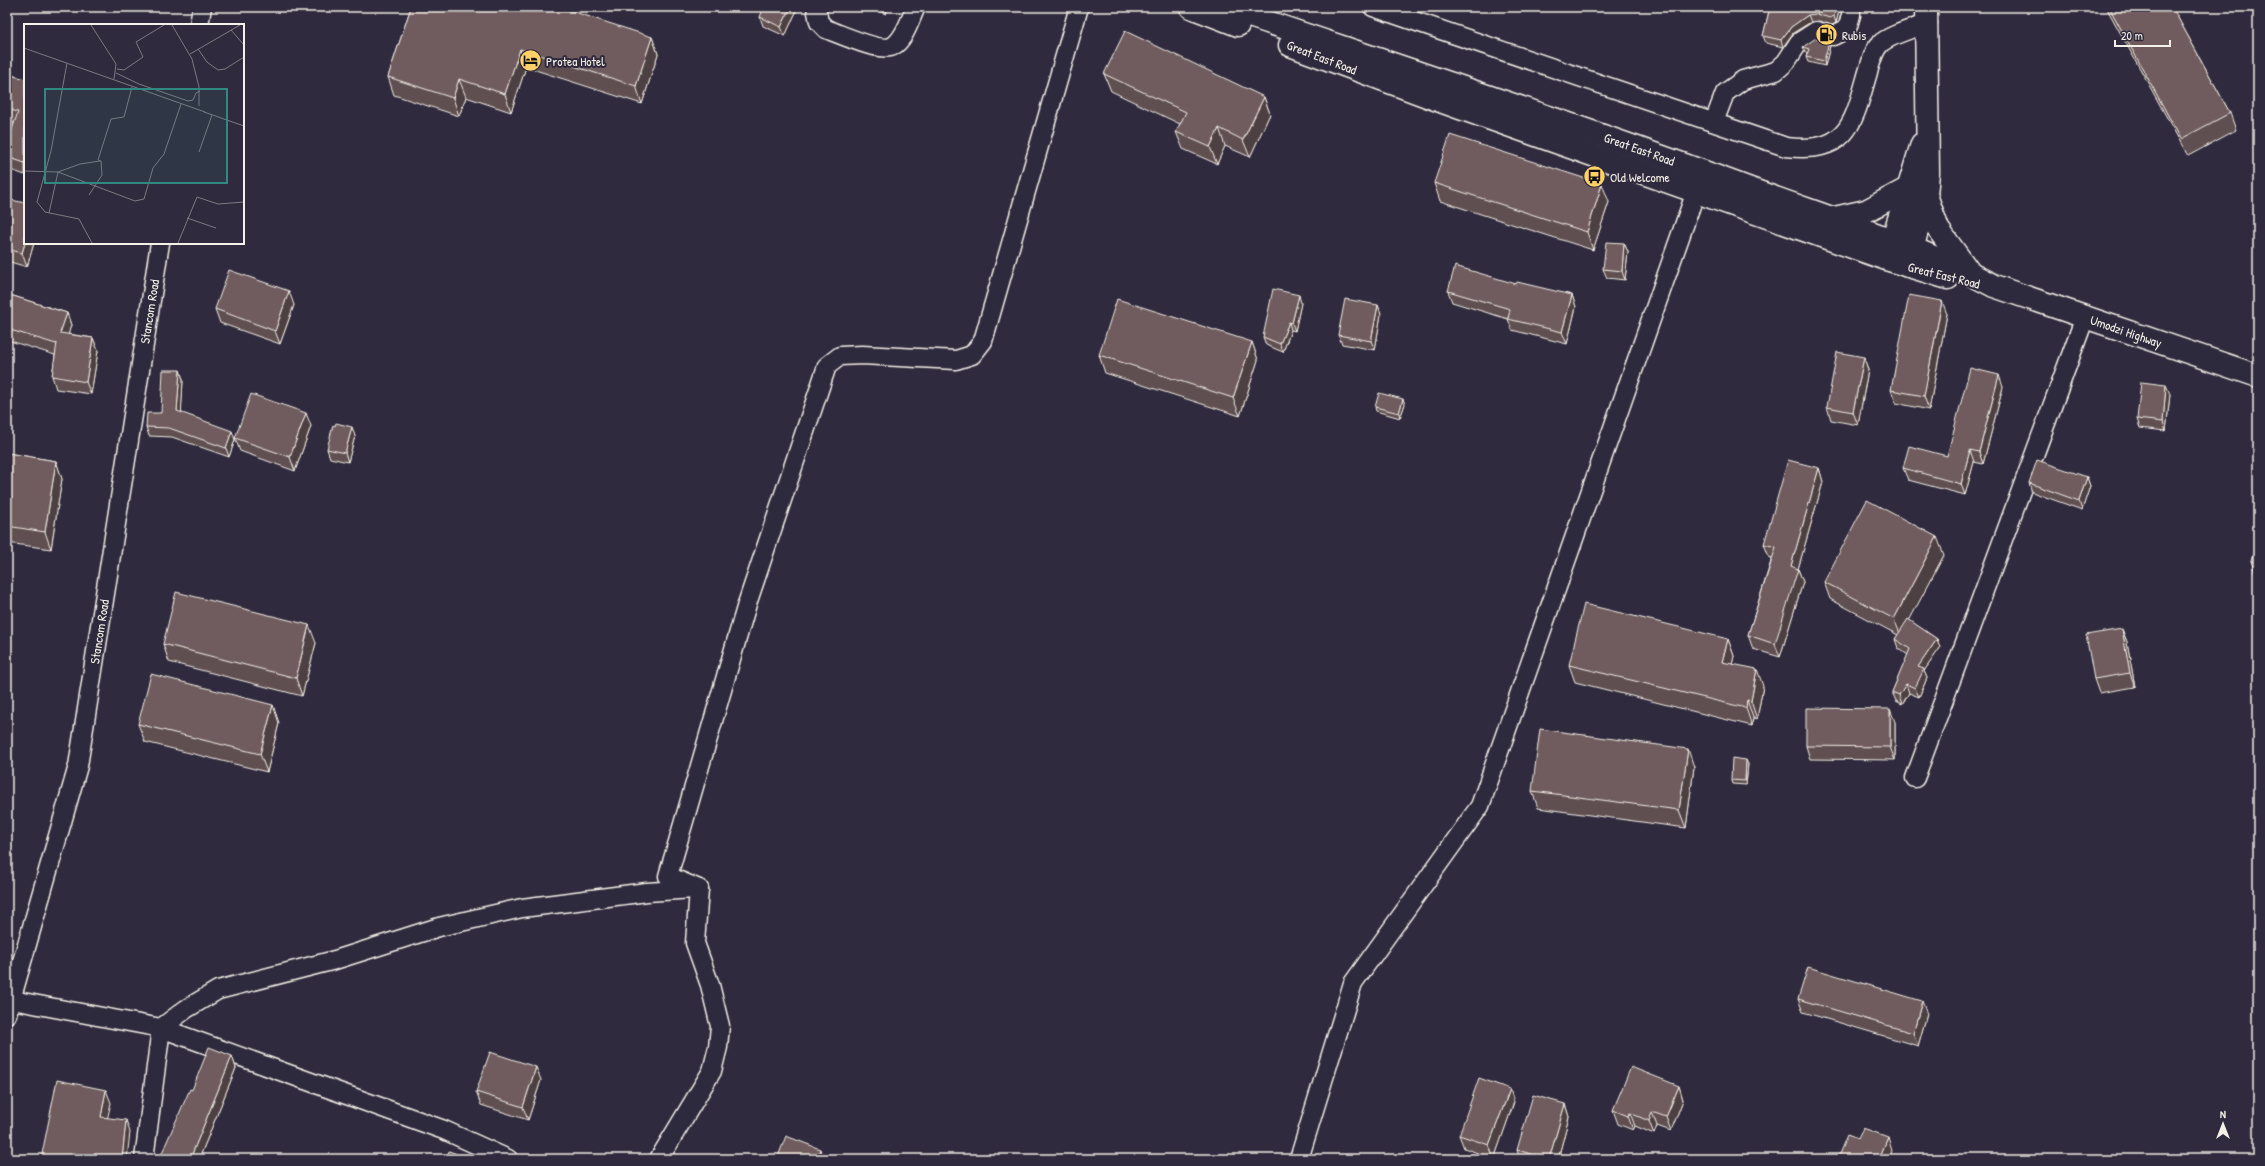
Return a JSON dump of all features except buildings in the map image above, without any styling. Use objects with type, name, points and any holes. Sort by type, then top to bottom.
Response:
[{"type":"main road","name":"Great East Road","points":[[1191,7],[1443,102],[1699,181],[1830,218],[1889,250]]},
{"type":"main road","name":"Great East Road","points":[[1223,7],[1889,250],[1966,282],[1994,286]]},
{"type":"main road","points":[[1910,258],[1916,192],[1926,131],[1927,15]]},
{"type":"main road","points":[[1830,218],[1866,211],[1916,192]]},
{"type":"main road","points":[[1889,250],[1916,192]]},
{"type":"main road","points":[[1916,192],[1938,228],[1970,273]]},
{"type":"main road","name":"Great East Road","points":[[1910,258],[1970,273],[1994,286]]},
{"type":"main road","name":"Umodzi Highway","points":[[1994,286],[2258,376]]},
{"type":"street","points":[[198,24],[202,7]]},
{"type":"street","points":[[816,7],[819,22],[826,29],[883,49],[893,46],[901,38],[916,7]]},
{"type":"street","points":[[699,889],[668,876],[747,604],[826,366],[840,356],[862,355],[956,360],[972,355],[979,346],[982,341],[1079,7]]},
{"type":"street","points":[[1373,7],[1786,147],[1809,150],[1827,145],[1842,136],[1855,117],[1874,55],[1880,44],[1927,15]]},
{"type":"street","points":[[1714,122],[1726,93],[1743,80],[1776,70],[1786,62],[1799,42],[1816,31],[1833,36],[1846,29],[1851,16],[1851,7]]},
{"type":"street","points":[[1299,1159],[1353,983],[1480,806],[1699,181]]},
{"type":"street","name":"Stancom Road","points":[[9,1004],[78,766],[160,244]]},
{"type":"street","points":[[1915,778],[2084,317]]},
{"type":"street","points":[[144,1159],[161,1028],[186,1009],[218,990],[335,960],[439,927],[522,908],[647,892],[699,889]]},
{"type":"street","points":[[659,1159],[712,1070],[718,1047],[720,1026],[710,985],[694,943],[699,889]]},
{"type":"street","points":[[9,1004],[161,1028],[444,1130],[508,1159]]},
{"type":"place","name":"Rubis","points":[[1826,35]]},
{"type":"place","name":"Protea Hotel","points":[[531,61]]},
{"type":"place","name":"Old Welcome","points":[[1594,177]]}]
